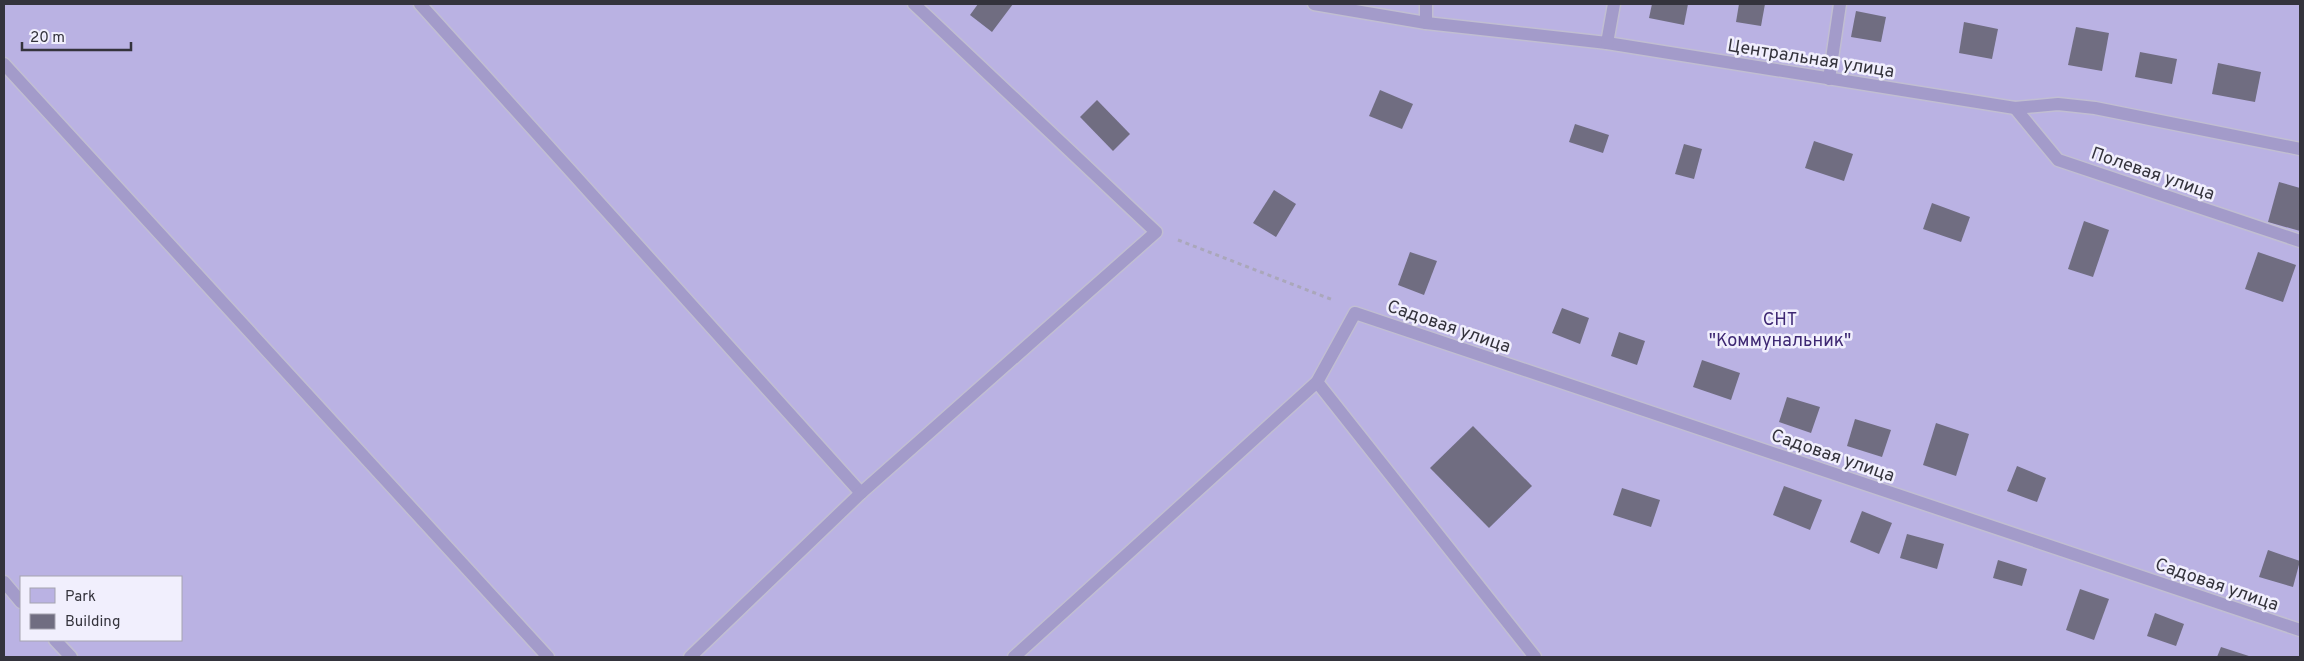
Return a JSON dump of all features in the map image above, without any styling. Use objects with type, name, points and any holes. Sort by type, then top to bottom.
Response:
[{"type":"lane","points":[[420,4],[861,493]]},
{"type":"lane","points":[[690,657],[861,493],[1156,232],[914,4]]},
{"type":"lane","name":"Центральная улица","points":[[1314,4],[1426,23],[1607,43],[2015,108],[2058,104],[2095,108],[2300,149]]},
{"type":"lane","points":[[1426,4],[1426,23]]},
{"type":"lane","points":[[1607,43],[1614,4]]},
{"type":"lane","points":[[1829,79],[1840,4]]},
{"type":"lane","points":[[4,64],[548,657]]},
{"type":"lane","name":"Полевая улица","points":[[2015,108],[2058,160],[2300,241]]},
{"type":"lane","points":[[1014,657],[1317,382],[1355,313]]},
{"type":"lane","name":"Садовая улица","points":[[1355,313],[2300,630]]},
{"type":"lane","points":[[1317,382],[1535,657]]},
{"type":"lane","points":[[4,582],[20,601]]},
{"type":"lane","points":[[56,641],[71,657]]},
{"type":"path","points":[[1156,232],[1324,295],[1355,313]]},
{"type":"green space","name":"СНТ \"Коммунальник\"","points":[[4,4],[2300,4],[2300,657],[4,657]]},
{"type":"building","points":[[978,4],[1013,4],[992,32],[970,15]]},
{"type":"building","points":[[1652,4],[1688,4],[1684,25],[1649,18]]},
{"type":"building","points":[[1739,4],[1765,4],[1761,26],[1736,22]]},
{"type":"building","points":[[1856,11],[1886,17],[1881,42],[1851,37]]},
{"type":"building","points":[[1964,22],[1998,29],[1992,59],[1959,53]]},
{"type":"building","points":[[2076,27],[2109,33],[2102,71],[2068,65]]},
{"type":"building","points":[[2140,52],[2177,59],[2172,84],[2135,77]]},
{"type":"building","points":[[2218,63],[2261,72],[2255,102],[2212,94]]},
{"type":"building","points":[[1380,90],[1413,104],[1402,129],[1369,116]]},
{"type":"building","points":[[1097,100],[1130,134],[1113,151],[1080,117]]},
{"type":"building","points":[[1575,124],[1609,135],[1603,153],[1569,142]]},
{"type":"building","points":[[1814,141],[1853,154],[1844,181],[1805,168]]},
{"type":"building","points":[[1684,144],[1702,149],[1694,179],[1675,174]]},
{"type":"building","points":[[2279,182],[2300,188],[2300,231],[2268,222]]},
{"type":"building","points":[[1274,190],[1296,204],[1276,237],[1253,223]]},
{"type":"building","points":[[1932,203],[1970,217],[1961,242],[1923,229]]},
{"type":"building","points":[[2084,221],[2109,230],[2093,277],[2068,269]]},
{"type":"building","points":[[1410,252],[1437,261],[1424,295],[1398,285]]},
{"type":"building","points":[[2258,252],[2296,265],[2283,302],[2245,289]]},
{"type":"building","points":[[1562,308],[1589,318],[1580,344],[1552,333]]},
{"type":"building","points":[[1619,332],[1645,341],[1637,365],[1611,356]]},
{"type":"building","points":[[1702,360],[1740,373],[1731,400],[1693,387]]},
{"type":"building","points":[[1787,397],[1820,407],[1811,433],[1779,422]]},
{"type":"building","points":[[1855,419],[1891,430],[1882,457],[1847,446]]},
{"type":"building","points":[[1936,423],[1969,434],[1956,476],[1923,465]]},
{"type":"building","points":[[1473,426],[1532,486],[1489,528],[1430,468]]},
{"type":"building","points":[[2017,466],[2046,478],[2037,502],[2007,491]]},
{"type":"building","points":[[1784,486],[1822,500],[1810,530],[1773,515]]},
{"type":"building","points":[[1622,488],[1660,500],[1651,527],[1613,515]]},
{"type":"building","points":[[1862,511],[1892,523],[1879,554],[1850,542]]},
{"type":"building","points":[[1907,534],[1944,544],[1937,569],[1900,558]]},
{"type":"building","points":[[2268,550],[2300,561],[2293,587],[2259,577]]},
{"type":"building","points":[[1998,560],[2027,569],[2022,586],[1993,578]]},
{"type":"building","points":[[2080,589],[2109,599],[2094,640],[2066,630]]},
{"type":"building","points":[[2155,613],[2184,624],[2176,646],[2147,636]]},
{"type":"building","points":[[2221,647],[2252,657],[2217,657]]}]
